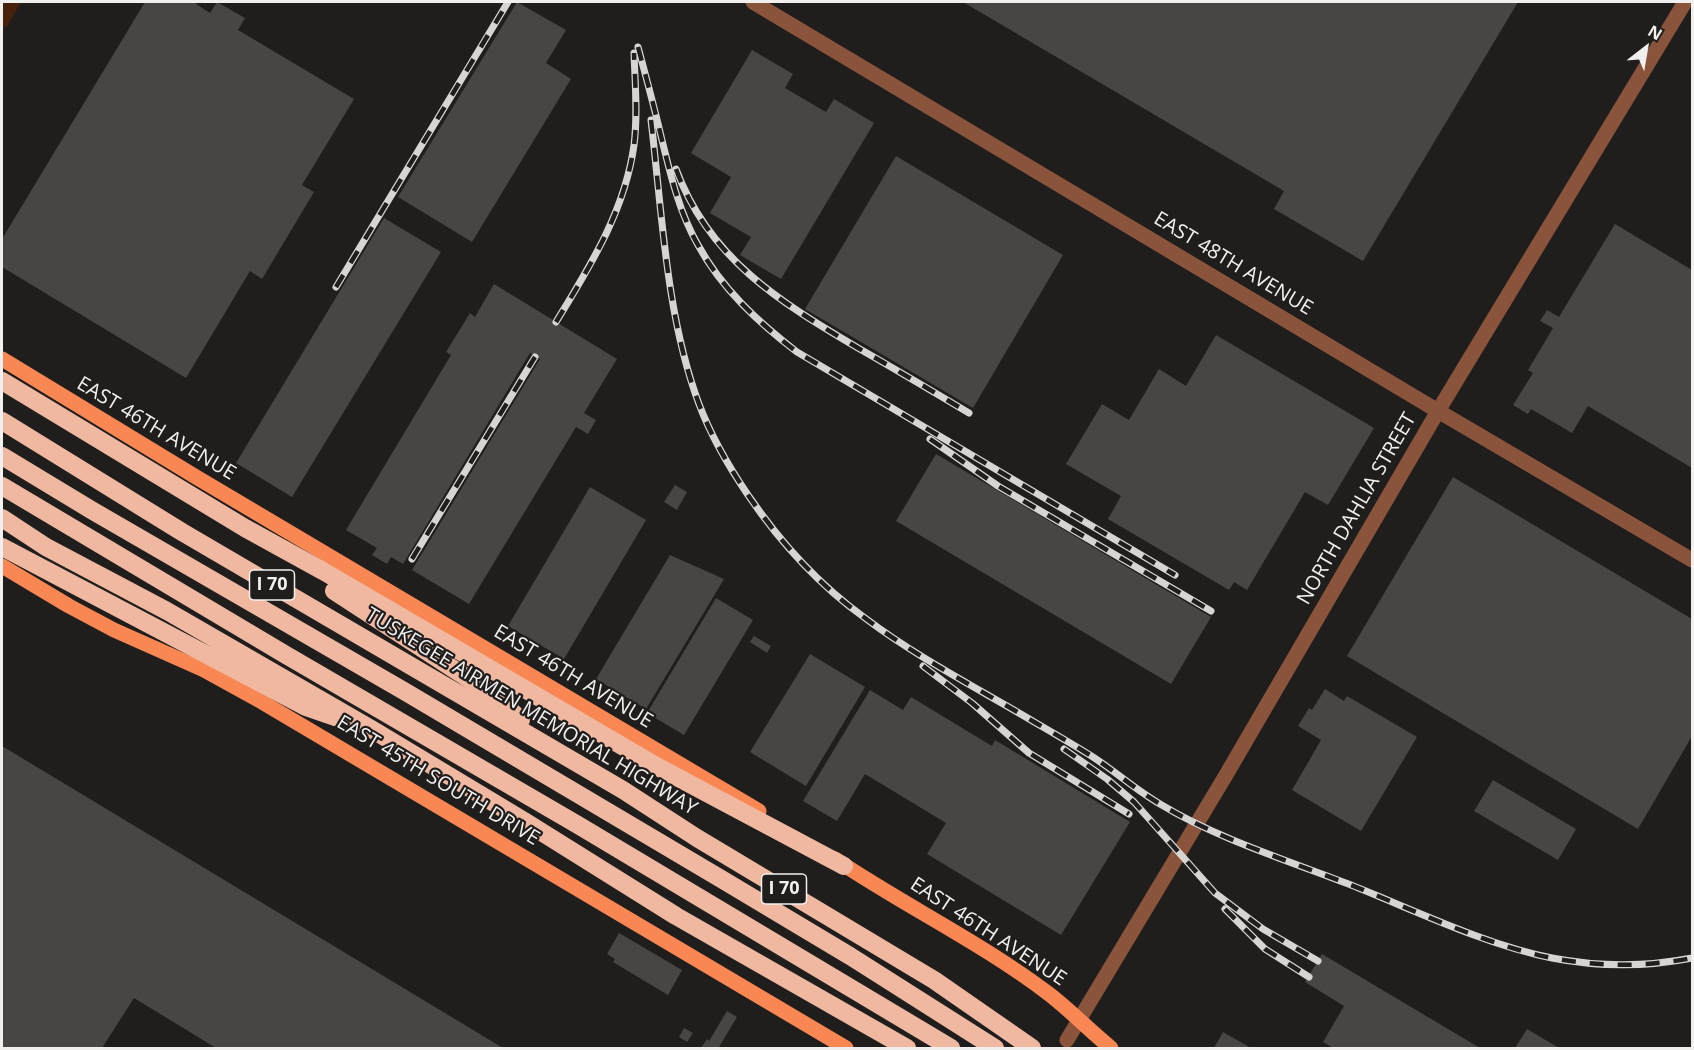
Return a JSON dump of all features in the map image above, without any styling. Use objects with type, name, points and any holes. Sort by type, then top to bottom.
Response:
[{"type":"highway","points":[[2,381],[245,528],[323,571],[658,767],[844,866]]},
{"type":"highway","name":"TUSKEGEE AIRMEN MEMORIAL HIGHWAY","points":[[2,421],[173,527],[546,744],[697,838],[934,980],[1026,1043]]},
{"type":"highway","points":[[2,456],[102,517],[404,691],[723,880],[860,962],[994,1048]]},
{"type":"highway","points":[[2,486],[578,825],[951,1048]]},
{"type":"highway","points":[[2,519],[46,547],[167,611],[373,730],[676,916],[907,1048]]},
{"type":"highway","points":[[245,528],[326,586],[495,696],[546,744]]},
{"type":"highway","points":[[2,547],[306,707],[373,730]]},
{"type":"main road","name":"EAST 46TH AVENUE","points":[[2,359],[791,831],[1048,994],[1111,1048]]},
{"type":"main road","name":"EAST 45TH SOUTH DRIVE","points":[[2,566],[114,630],[204,670],[262,702],[846,1048]]},
{"type":"street","name":"EAST 48TH AVENUE","points":[[753,2],[1692,560]]},
{"type":"street","name":"NORTH DAHLIA STREET","points":[[1067,1040],[1226,775],[1438,411],[1685,2]]},
{"type":"shaded area","points":[[2,2],[21,2],[6,28],[2,25]]},
{"type":"building","points":[[145,2],[197,2],[196,4],[210,13],[217,2],[245,18],[238,30],[354,99],[302,185],[314,192],[262,279],[250,271],[186,378],[2,267],[2,239]]},
{"type":"building","points":[[517,2],[566,30],[546,63],[571,79],[472,242],[398,197]]},
{"type":"building","points":[[963,2],[1518,2],[1363,261],[1274,209],[1284,191]]},
{"type":"building","points":[[752,50],[793,74],[785,88],[826,112],[834,99],[874,123],[781,279],[740,255],[751,237],[710,213],[731,177],[691,153]]},
{"type":"building","points":[[896,156],[1063,255],[973,408],[805,309]]},
{"type":"building","points":[[384,218],[441,252],[292,497],[236,463]]},
{"type":"building","points":[[1615,224],[1692,270],[1692,468],[1588,406],[1572,433],[1531,409],[1528,414],[1513,405],[1533,373],[1528,370],[1553,328],[1540,321],[1547,310],[1559,317]]},
{"type":"building","points":[[494,284],[617,359],[584,413],[596,420],[588,434],[576,427],[469,604],[412,570],[540,359],[530,353],[403,564],[391,557],[387,564],[372,555],[377,548],[346,530],[451,355],[446,352],[470,313],[475,317]]},
{"type":"building","points":[[1216,335],[1374,428],[1328,505],[1305,492],[1247,590],[1234,582],[1229,590],[1108,519],[1121,496],[1066,464],[1102,404],[1129,420],[1159,369],[1186,386]]},
{"type":"building","points":[[936,454],[1211,617],[1171,684],[896,521]]},
{"type":"building","points":[[1453,477],[1692,619],[1692,736],[1638,829],[1347,656]]},
{"type":"building","points":[[675,485],[687,492],[677,510],[664,502]]},
{"type":"building","points":[[590,487],[646,520],[564,659],[508,626]]},
{"type":"building","points":[[670,555],[724,579],[646,709],[596,679]]},
{"type":"building","points":[[716,598],[753,620],[684,735],[647,713]]},
{"type":"building","points":[[754,636],[771,646],[767,653],[750,642]]},
{"type":"building","points":[[810,654],[865,687],[806,786],[750,752]]},
{"type":"building","points":[[1325,689],[1344,701],[1347,696],[1417,737],[1361,831],[1292,790],[1321,740],[1298,726],[1309,708],[1312,710]]},
{"type":"building","points":[[870,690],[903,710],[911,697],[992,746],[995,740],[1130,822],[1061,935],[927,854],[946,823],[865,774],[837,821],[803,801]]},
{"type":"building","points":[[2,746],[503,1048],[216,1048],[134,998],[102,1048],[2,1048]]},
{"type":"building","points":[[1493,780],[1576,829],[1558,860],[1474,811]]},
{"type":"building","points":[[619,933],[682,970],[668,995],[613,962],[615,959],[607,954]]},
{"type":"building","points":[[1322,954],[1480,1048],[1333,1048],[1323,1042],[1344,1006],[1305,982]]},
{"type":"building","points":[[727,1011],[737,1017],[719,1047],[722,1048],[701,1048],[707,1039],[709,1041]]},
{"type":"building","points":[[684,1028],[693,1033],[687,1042],[679,1037]]},
{"type":"building","points":[[1527,1029],[1559,1048],[1515,1048]]},
{"type":"building","points":[[1223,1032],[1251,1048],[1214,1048]]},
{"type":"railway","points":[[336,287],[508,2]]},
{"type":"railway","points":[[638,47],[685,219],[718,276],[755,317],[797,352],[1175,575]]},
{"type":"railway","points":[[556,322],[593,259],[623,193],[635,134],[634,53]]},
{"type":"railway","points":[[651,120],[672,300],[688,370],[699,404],[727,462],[760,512],[801,562],[848,605],[885,633],[949,673],[1086,753],[1160,804],[1205,828],[1450,926],[1527,952],[1570,961],[1605,964],[1657,963],[1692,958]]},
{"type":"railway","points":[[676,169],[690,201],[707,228],[750,275],[801,313],[969,413]]},
{"type":"railway","points":[[412,559],[535,357]]},
{"type":"railway","points":[[930,439],[998,486],[1211,611]]},
{"type":"railway","points":[[923,666],[972,703],[1029,753],[1129,814]]},
{"type":"railway","points":[[1064,749],[1107,779],[1134,802],[1215,893],[1263,929],[1318,961]]},
{"type":"railway","points":[[1225,909],[1265,949],[1309,977]]}]
